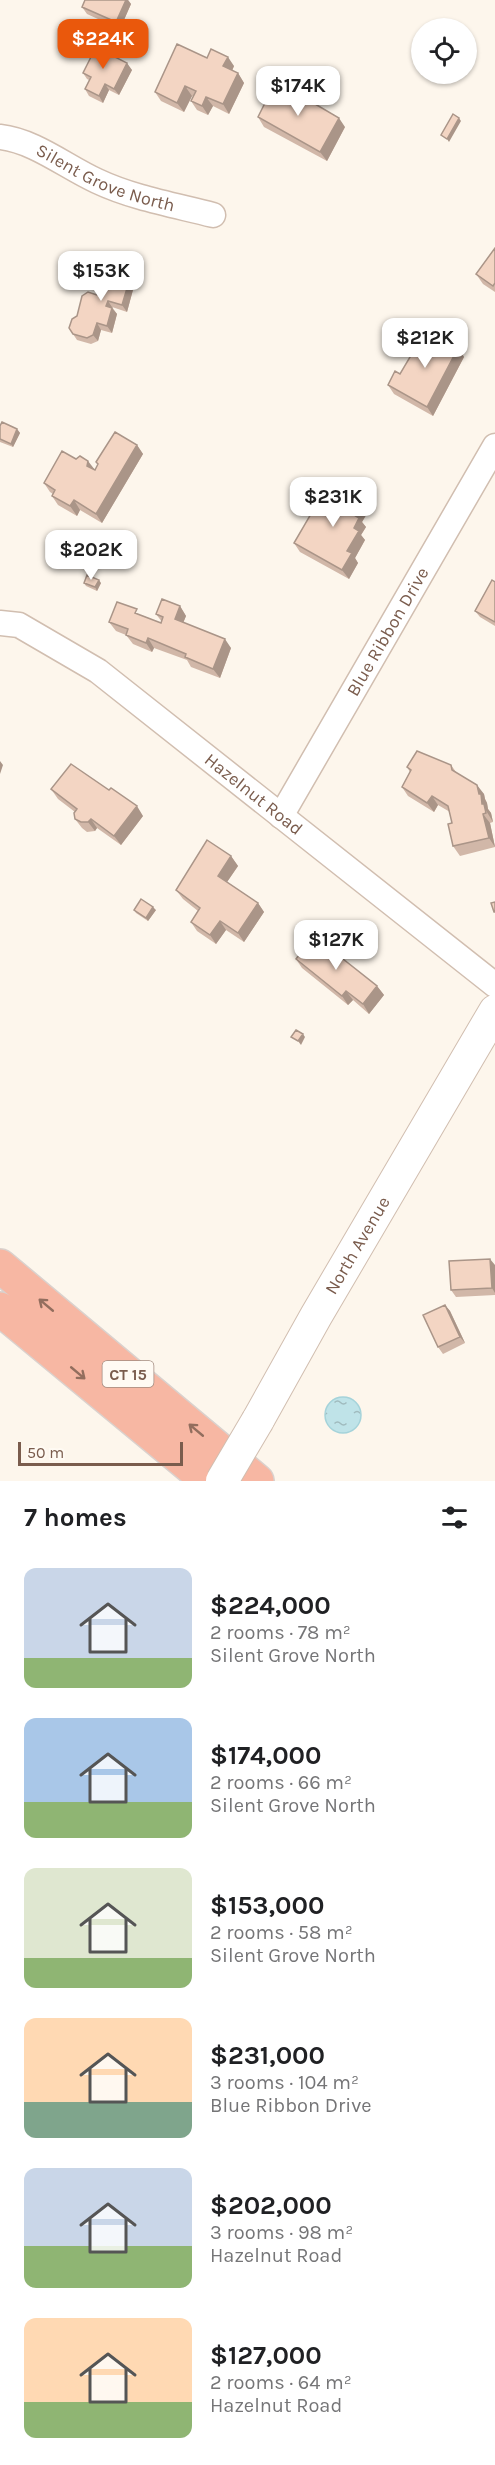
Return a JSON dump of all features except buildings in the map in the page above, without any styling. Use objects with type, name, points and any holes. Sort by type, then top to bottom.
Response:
[{"type":"highway","name":"CT 15","points":[[0,1266],[257,1481]]},
{"type":"highway","name":"CT 15","points":[[0,1310],[208,1481]]},
{"type":"street","name":"Silent Grove North","points":[[0,137],[24,143],[98,182],[117,189],[213,215]]},
{"type":"street","name":"Blue Ribbon Drive","points":[[281,816],[495,446]]},
{"type":"street","name":"Hazelnut Road","points":[[0,622],[19,625],[98,671],[495,986]]},
{"type":"street","name":"North Avenue","points":[[222,1481],[495,1011]]},
{"type":"water","points":[[343,1397],[356,1402],[361,1415],[356,1428],[343,1433],[330,1428],[325,1415],[330,1402]]}]
